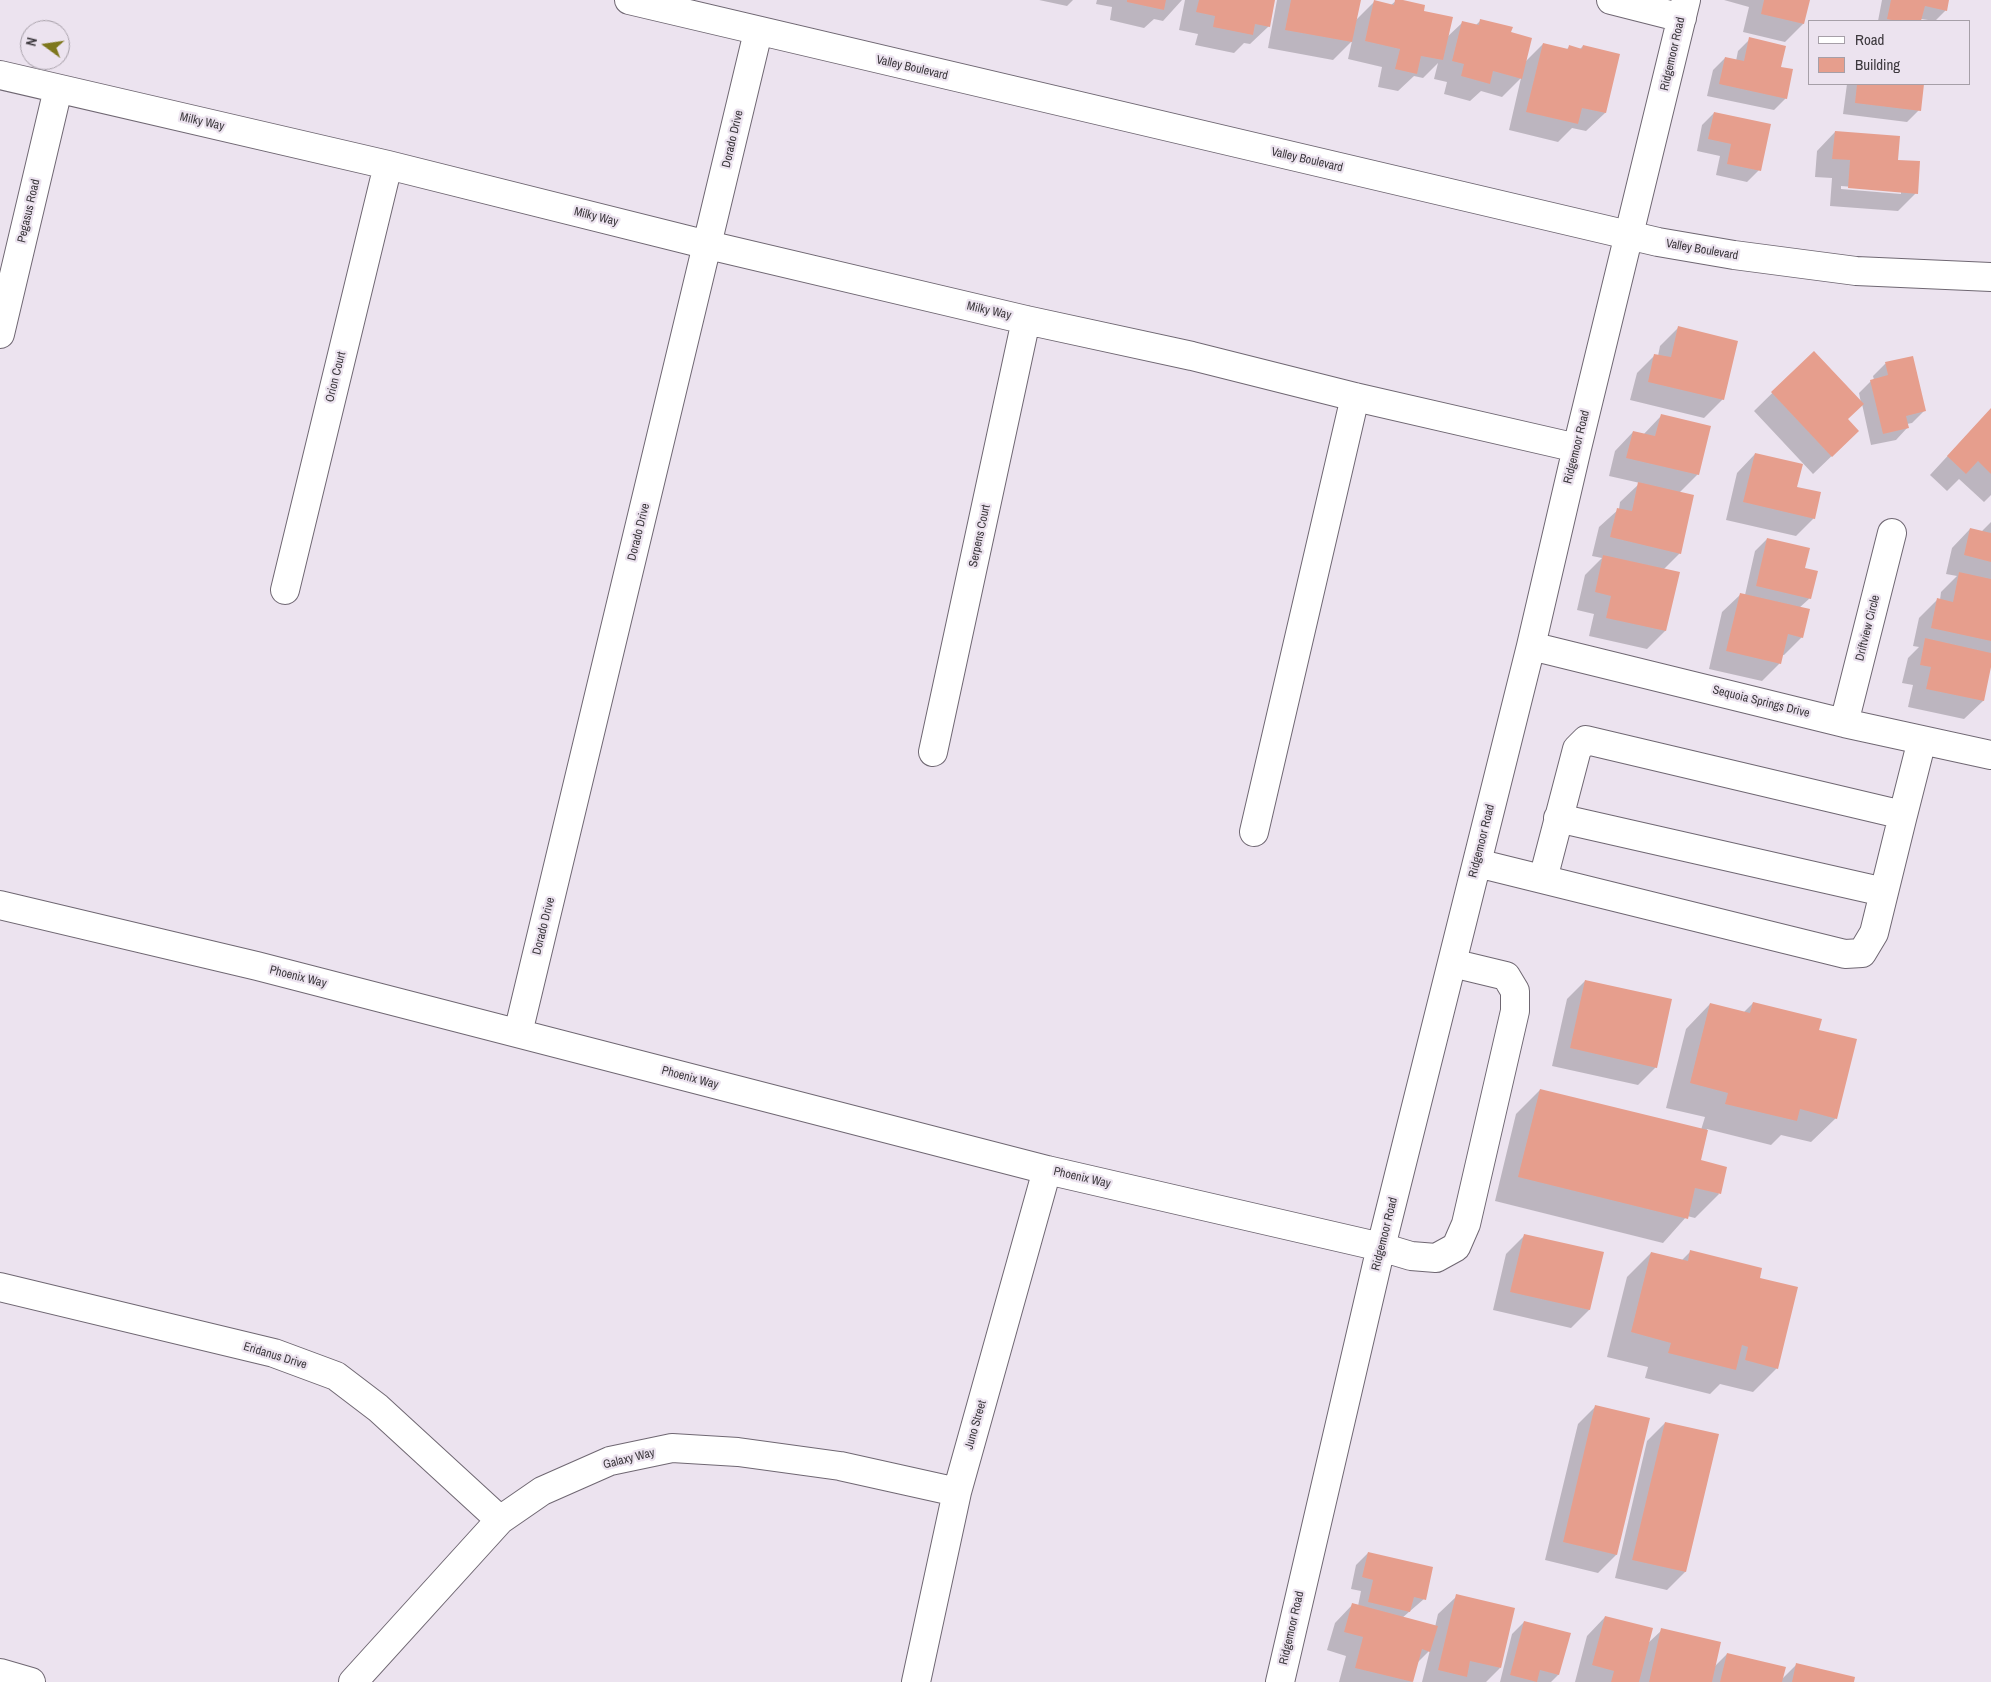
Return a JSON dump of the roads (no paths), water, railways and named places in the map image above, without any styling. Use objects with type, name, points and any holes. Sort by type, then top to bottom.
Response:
[{"type":"street","name":"Valley Boulevard","points":[[629,0],[758,32],[1658,242],[1734,255],[1856,271],[1991,277]]},
{"type":"street","points":[[1611,0],[1684,9]]},
{"type":"street","name":"Ridgemoor Road","points":[[1280,1682],[1381,1247],[1531,646],[1577,448],[1684,9]]},
{"type":"street","name":"Dorado Drive","points":[[518,1033],[758,32]]},
{"type":"street","name":"Milky Way","points":[[0,75],[388,165],[708,245],[1026,320],[1192,356],[1354,397],[1577,448]]},
{"type":"street","name":"Pegasus Road","points":[[0,334],[58,89]]},
{"type":"street","name":"Orion Court","points":[[285,590],[388,165]]},
{"type":"street","name":"Serpens Court","points":[[933,752],[1026,320]]},
{"type":"street","points":[[1254,832],[1354,397]]},
{"type":"street","name":"Driftview Circle","points":[[1844,723],[1892,533]]},
{"type":"street","name":"Sequoia Springs Drive","points":[[1531,646],[1844,723],[1991,755]]},
{"type":"street","points":[[1543,879],[1577,749],[1586,740],[1903,815]]},
{"type":"street","points":[[1477,863],[1845,954],[1862,953],[1874,933],[1922,740]]},
{"type":"street","points":[[1558,818],[1884,892]]},
{"type":"street","name":"Phoenix Way","points":[[0,905],[257,966],[1046,1170],[1381,1247],[1411,1256],[1436,1258],[1456,1247],[1466,1224],[1515,1011],[1515,991],[1506,976],[1452,963]]},
{"type":"street","name":"Juno Street","points":[[916,1682],[957,1492],[1046,1170]]},
{"type":"street","name":"Eridanus Drive","points":[[0,1287],[274,1353],[336,1376],[378,1408],[500,1520]]},
{"type":"street","name":"Galaxy Way","points":[[353,1682],[500,1520],[542,1490],[610,1462],[672,1448],[738,1452],[840,1466],[957,1492]]},
{"type":"street","points":[[0,1673],[31,1682]]}]
